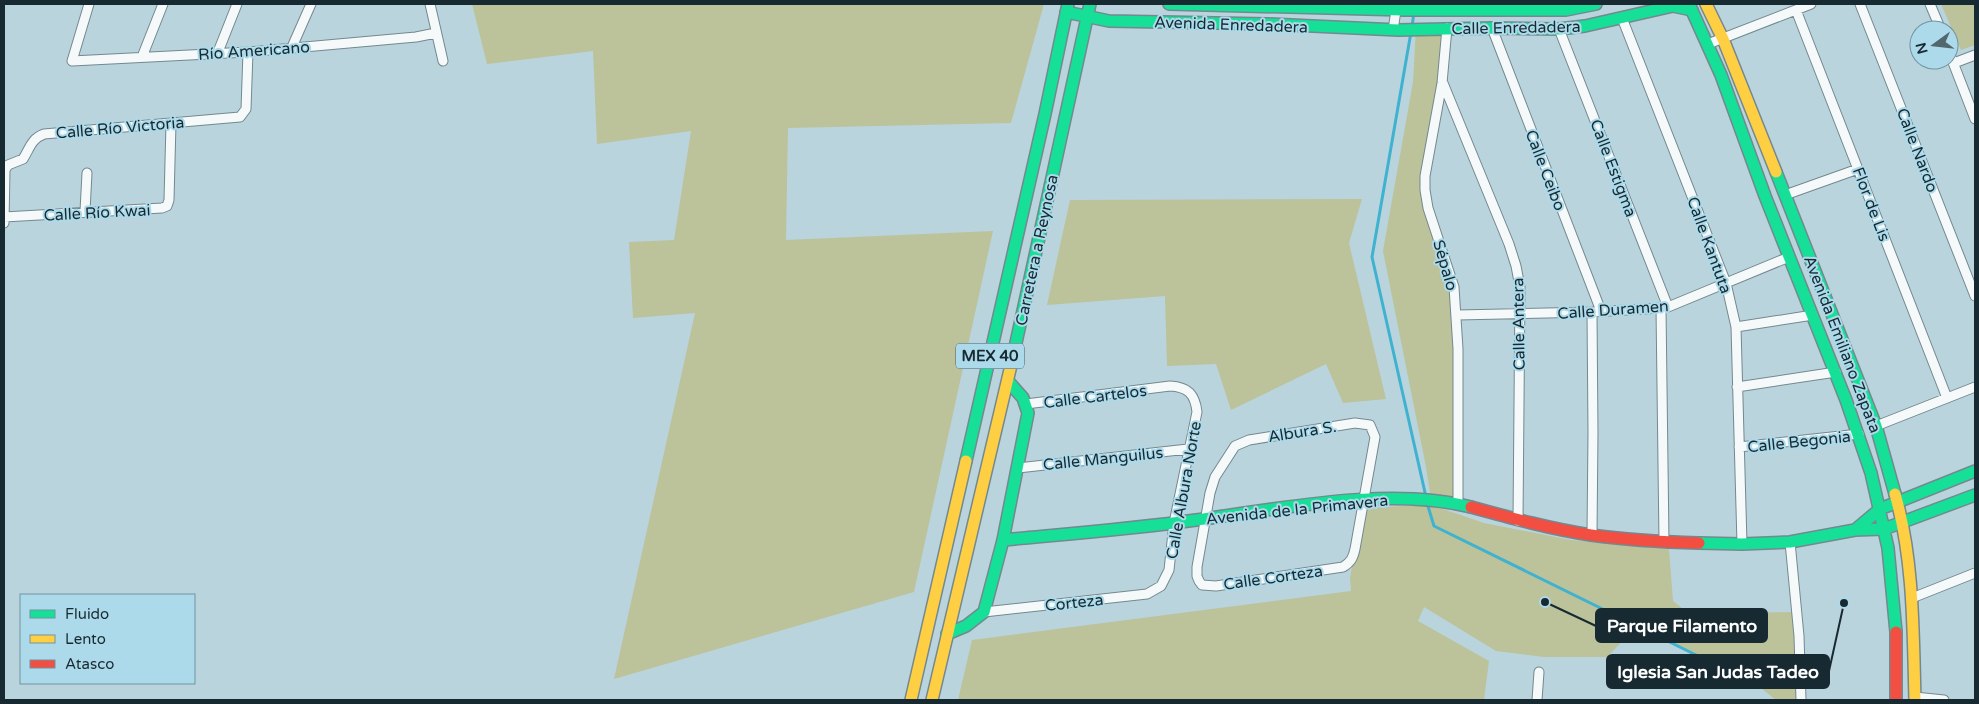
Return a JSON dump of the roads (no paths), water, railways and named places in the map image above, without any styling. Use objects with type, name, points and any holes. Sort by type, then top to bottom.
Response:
[{"type":"street","name":"Río Americano","points":[[89,4],[72,61],[218,52],[248,52],[416,37],[436,33]]},
{"type":"street","points":[[142,57],[163,4]]},
{"type":"street","points":[[218,52],[237,4]]},
{"type":"street","points":[[292,47],[311,4]]},
{"type":"street","points":[[430,4],[443,61]]},
{"type":"street","name":"Carretera a Reynosa","points":[[932,700],[1008,381],[1090,4]]},
{"type":"street","name":"Avenida Enredadera","points":[[1169,4],[1334,5],[1399,8]]},
{"type":"street","name":"Calle Enredadera","points":[[1399,8],[1434,10],[1448,7],[1566,10],[1596,4]]},
{"type":"street","name":"Avenida Emiliano Zapata","points":[[1706,4],[1723,39],[1876,426],[1897,501],[1912,598],[1915,698]]},
{"type":"street","points":[[1708,44],[1811,4]]},
{"type":"street","name":"Calle Nardo","points":[[1860,4],[1975,296]]},
{"type":"street","points":[[1930,4],[1937,20]]},
{"type":"street","name":"Calle Enredadera","points":[[1396,30],[1559,29],[1585,26],[1673,6],[1691,7]]},
{"type":"street","name":"Avenida Emiliano Zapata","points":[[1691,7],[1708,44],[1789,257],[1836,372],[1872,473],[1888,548],[1896,620],[1896,700]]},
{"type":"street","name":"Carretera a Reynosa","points":[[911,700],[1067,8]]},
{"type":"street","name":"Avenida Enredadera","points":[[1067,8],[1088,17],[1109,21],[1258,24],[1396,30]]},
{"type":"street","points":[[1396,30],[1399,8]]},
{"type":"street","points":[[1434,10],[1438,29]]},
{"type":"street","name":"Flor de Lis","points":[[1796,10],[1947,398]]},
{"type":"street","name":"Calle Kantuta","points":[[1622,18],[1726,283],[1736,327],[1736,387],[1742,544]]},
{"type":"street","name":"Calle Ceibo","points":[[1492,28],[1596,312],[1592,535]]},
{"type":"street","name":"Sépalo","points":[[1438,29],[1442,83],[1425,176],[1425,190],[1428,208],[1454,287],[1457,315],[1458,504]]},
{"type":"street","name":"Calle Estigma","points":[[1559,29],[1665,308],[1664,542]]},
{"type":"street","name":"Calle Río Victoria","points":[[4,223],[5,170],[8,165],[23,159],[31,143],[37,137],[44,134],[240,116],[246,109],[248,52]]},
{"type":"street","points":[[1959,61],[1975,55]]},
{"type":"street","points":[[1957,70],[1975,119]]},
{"type":"street","name":"Calle Antera","points":[[1442,83],[1486,184],[1511,251],[1520,287],[1518,521]]},
{"type":"street","name":"Calle Río Kwai","points":[[4,217],[162,208],[167,206],[169,200],[171,123]]},
{"type":"street","points":[[1785,195],[1858,169]]},
{"type":"street","points":[[85,211],[87,173]]},
{"type":"street","name":"Calle Duramen","points":[[1457,315],[1596,312],[1665,308],[1789,257]]},
{"type":"street","points":[[1736,327],[1813,315]]},
{"type":"street","points":[[1736,387],[1836,372]]},
{"type":"street","name":"Calle Cartelos","points":[[1008,381],[1026,404],[1170,386],[1186,389],[1192,394]]},
{"type":"street","points":[[1876,426],[1975,387]]},
{"type":"street","name":"Calle Albura Norte","points":[[1162,586],[1169,570],[1188,449],[1196,412],[1196,403],[1192,394]]},
{"type":"street","points":[[947,634],[966,626],[984,612],[1003,540],[1028,420],[1026,404]]},
{"type":"street","name":"Albura S.","points":[[1202,518],[1215,477],[1235,446],[1249,440],[1355,423],[1370,425],[1375,437],[1363,500]]},
{"type":"street","name":"Calle Begonia","points":[[1739,447],[1859,434]]},
{"type":"street","name":"Calle Manguilus","points":[[1018,468],[1188,449]]},
{"type":"street","name":"Avenida de la Primavera","points":[[1855,530],[1880,509],[1975,471]]},
{"type":"street","name":"Avenida de la Primavera","points":[[1003,540],[1363,500],[1431,499],[1458,504],[1518,521],[1592,535],[1664,542],[1742,544],[1790,542],[1855,530],[1884,529],[1975,495]]},
{"type":"street","name":"Calle Corteza","points":[[1202,518],[1197,567],[1198,581],[1202,585],[1216,586],[1343,567],[1349,564],[1355,549],[1363,500]]},
{"type":"street","points":[[1790,542],[1799,636],[1801,700]]},
{"type":"street","points":[[1912,598],[1975,573]]},
{"type":"street","name":"Corteza","points":[[984,612],[1147,594],[1162,586]]},
{"type":"street","points":[[928,620],[934,631],[938,650],[936,684]]},
{"type":"street","points":[[1537,700],[1539,672]]},
{"type":"street","points":[[1915,698],[1944,700]]},
{"type":"waterway","points":[[1412,26],[1414,13]]},
{"type":"waterway","points":[[1411,32],[1372,257],[1426,497]]},
{"type":"waterway","points":[[1427,503],[1434,526],[1757,685]]},
{"type":"place","name":"Parque Filamento","points":[[1545,602]]},
{"type":"place","name":"Iglesia San Judas Tadeo","points":[[1844,603]]}]
